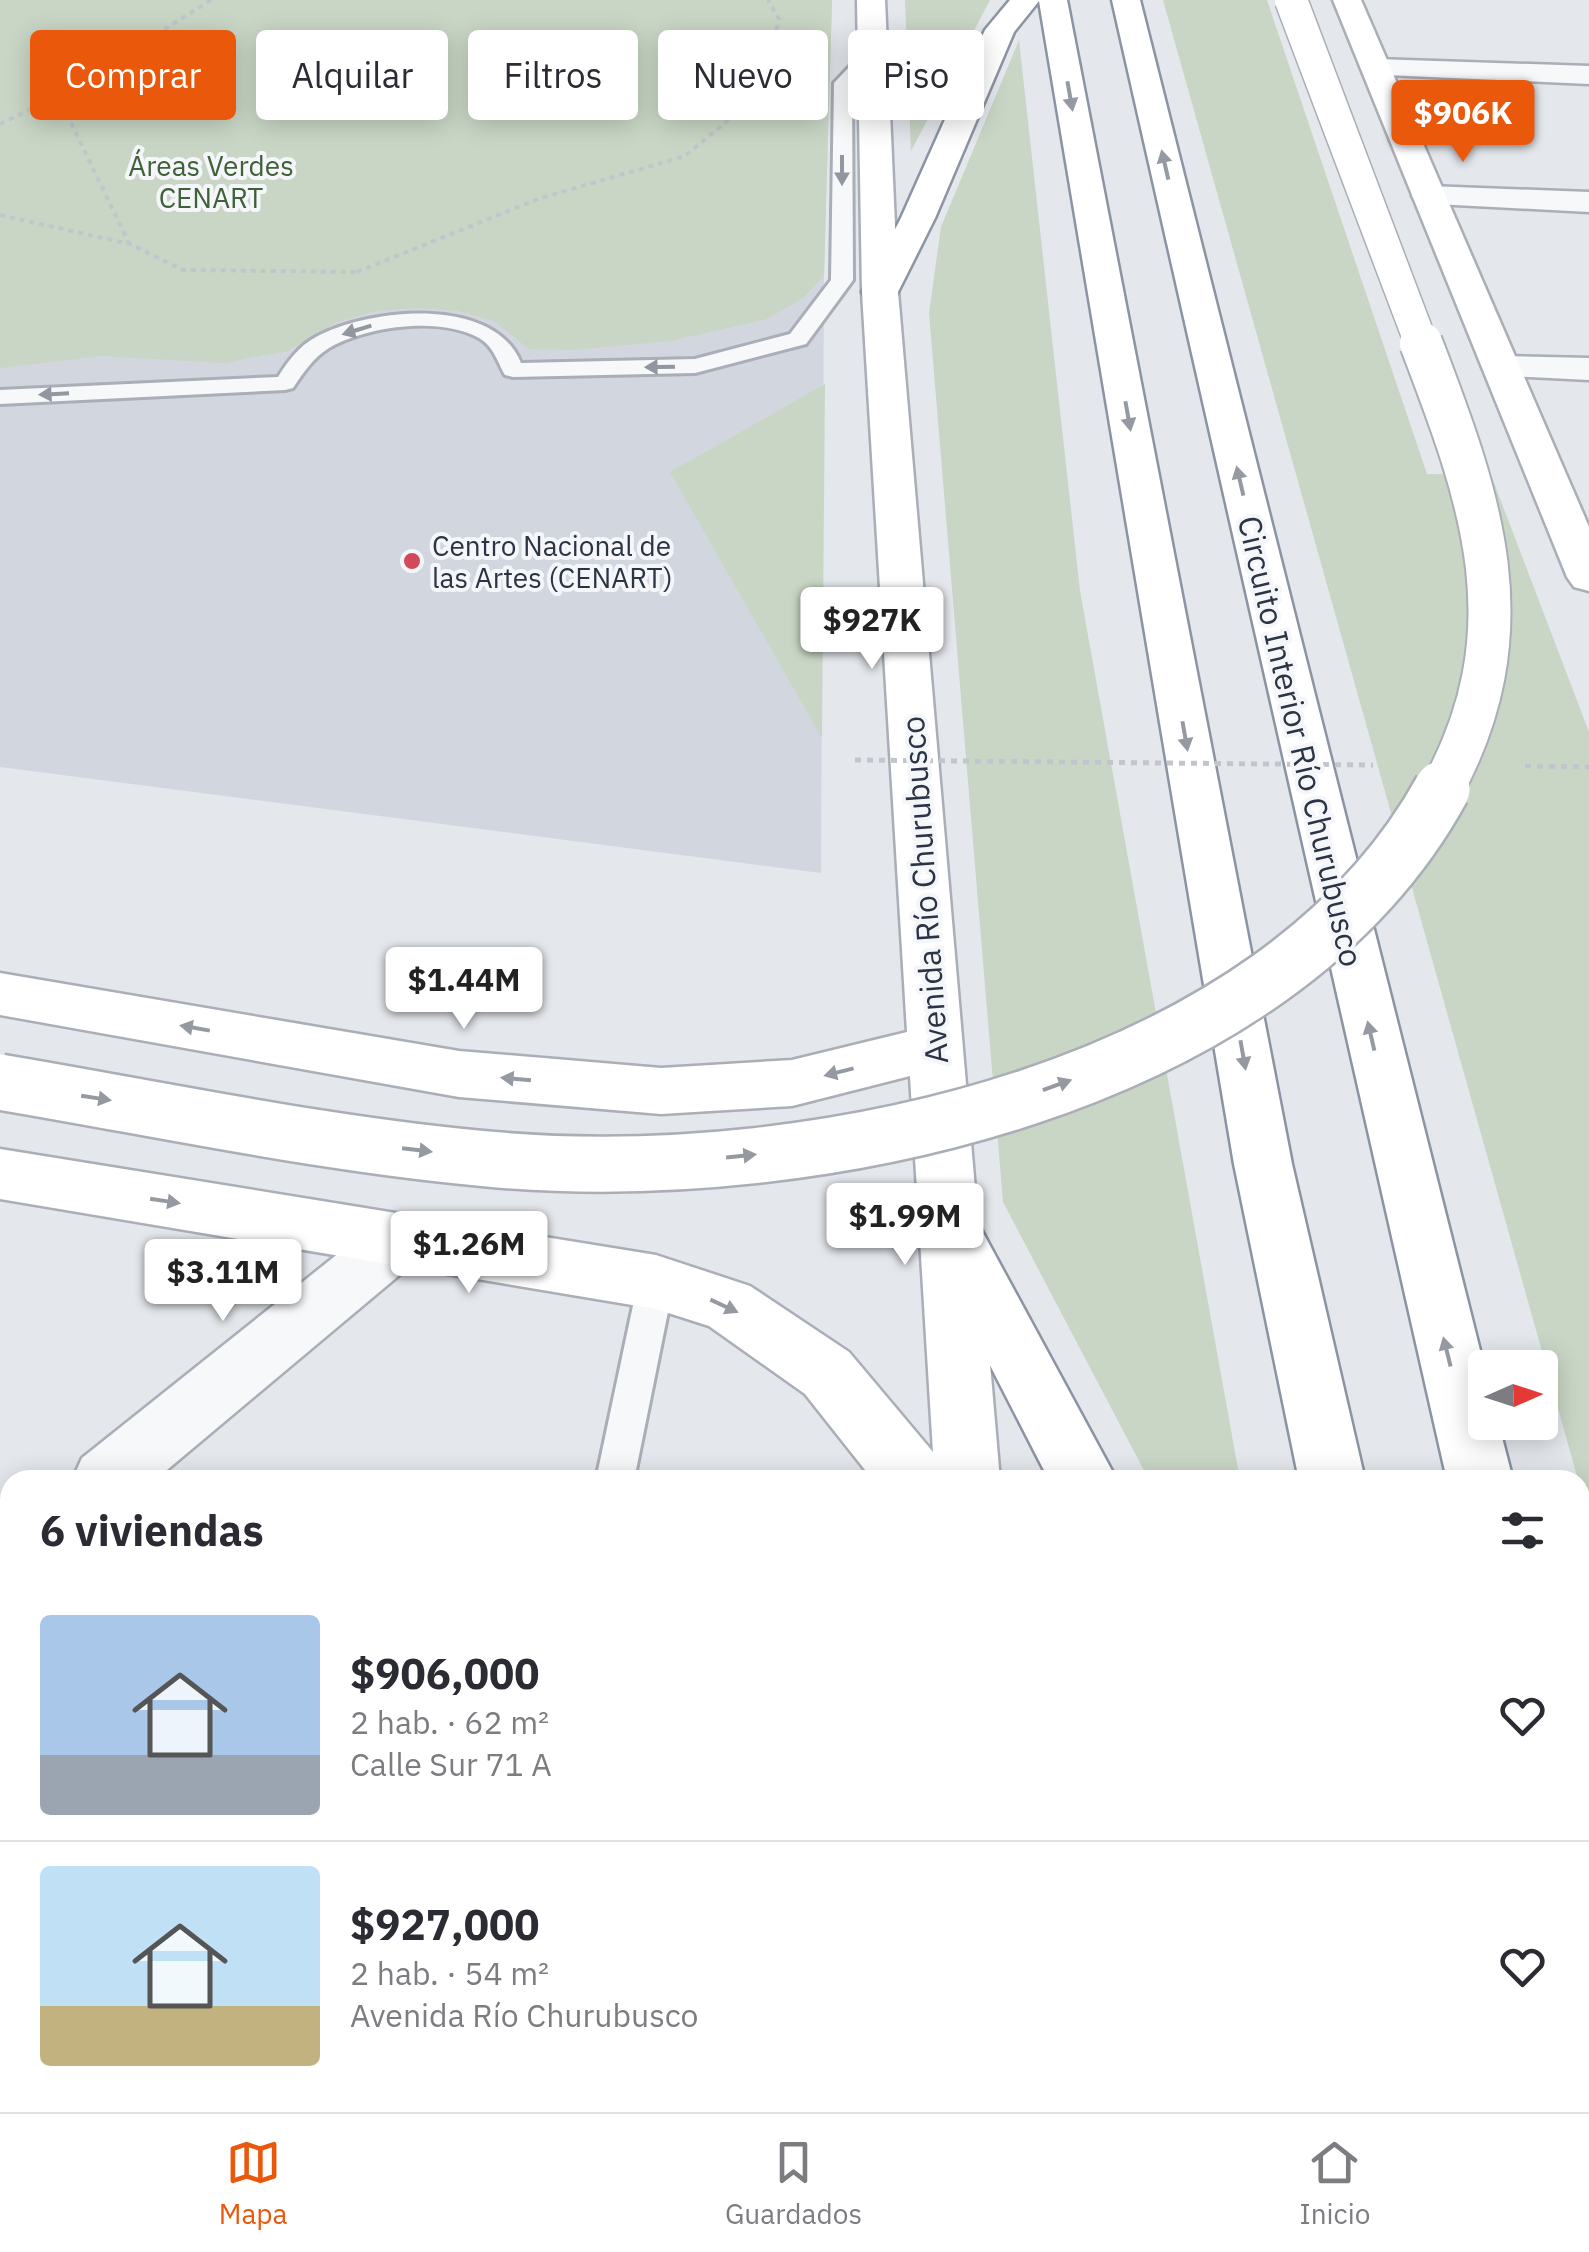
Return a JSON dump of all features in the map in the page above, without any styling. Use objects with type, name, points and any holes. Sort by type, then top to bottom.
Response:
[{"type":"main road","name":"Avenida Río Churubusco","points":[[871,0],[872,30]]},
{"type":"main road","points":[[880,292],[918,218],[1000,30],[1025,0]]},
{"type":"main road","points":[[1052,0],[1262,1164],[1330,1470]]},
{"type":"main road","name":"Circuito Interior Río Churubusco","points":[[1126,0],[1478,1470]]},
{"type":"main road","points":[[0,1082],[405,1149],[506,1160],[608,1164],[814,1148],[966,1114],[1107,1067],[1190,1027],[1268,979],[1334,927],[1388,871],[1456,770],[1477,713],[1488,662],[1490,561],[1470,470],[1291,0]]},
{"type":"main road","points":[[1347,0],[1589,577]]},
{"type":"main road","name":"Avenida Río Churubusco","points":[[874,120],[880,292],[920,794],[934,1048],[966,1470]]},
{"type":"main road","points":[[0,994],[459,1074],[661,1091],[792,1084],[934,1048]]},
{"type":"main road","points":[[0,1174],[656,1282],[728,1306],[827,1373],[906,1470]]},
{"type":"main road","points":[[947,1223],[1079,1470]]},
{"type":"street","points":[[1376,68],[1589,76]]},
{"type":"street","points":[[1430,196],[1589,202]]},
{"type":"street","points":[[1500,367],[1589,370]]},
{"type":"street","points":[[117,1470],[400,1239]]},
{"type":"lane","points":[[0,396],[285,383],[311,350],[361,327],[396,320],[457,324],[483,333],[502,346],[513,370],[694,366],[798,339],[842,280],[843,82],[848,76]]},
{"type":"lane","points":[[616,1470],[656,1282]]},
{"type":"path","points":[[163,30],[211,0]]},
{"type":"path","points":[[357,272],[538,198],[685,156],[734,116],[765,77],[779,19],[768,0]]},
{"type":"path","points":[[0,124],[30,110]]},
{"type":"path","points":[[70,120],[130,244]]},
{"type":"path","points":[[0,215],[130,244],[183,270],[357,272],[428,295],[457,324]]},
{"type":"path","points":[[855,760],[1390,765]]},
{"type":"path","points":[[1510,766],[1589,767]]},
{"type":"shaded area","name":"Centro Nacional de las Artes (CENART)","points":[[0,0],[832,0],[824,275],[821,873],[0,767]]},
{"type":"green space","name":"Áreas Verdes CENART","points":[[0,0],[832,0],[824,275],[803,298],[767,319],[670,341],[572,350],[529,349],[494,321],[458,311],[417,308],[375,311],[335,323],[288,351],[224,363],[101,356],[0,368]]},
{"type":"green space","points":[[905,0],[990,0],[974,30],[906,30]]},
{"type":"green space","points":[[1163,0],[1267,0],[1427,474],[1491,475],[1589,732],[1589,1470],[1575,1470],[1558,1408],[1558,1350],[1542,1350]]},
{"type":"green space","points":[[1019,40],[1080,591],[1238,1470],[1144,1470],[1003,1202],[929,313],[941,227]]},
{"type":"green space","points":[[910,120],[927,120],[911,151]]},
{"type":"green space","points":[[825,384],[822,738],[670,472]]},
{"type":"place","name":"Centro Nacional de las Artes (CENART)","points":[[412,561]]}]
